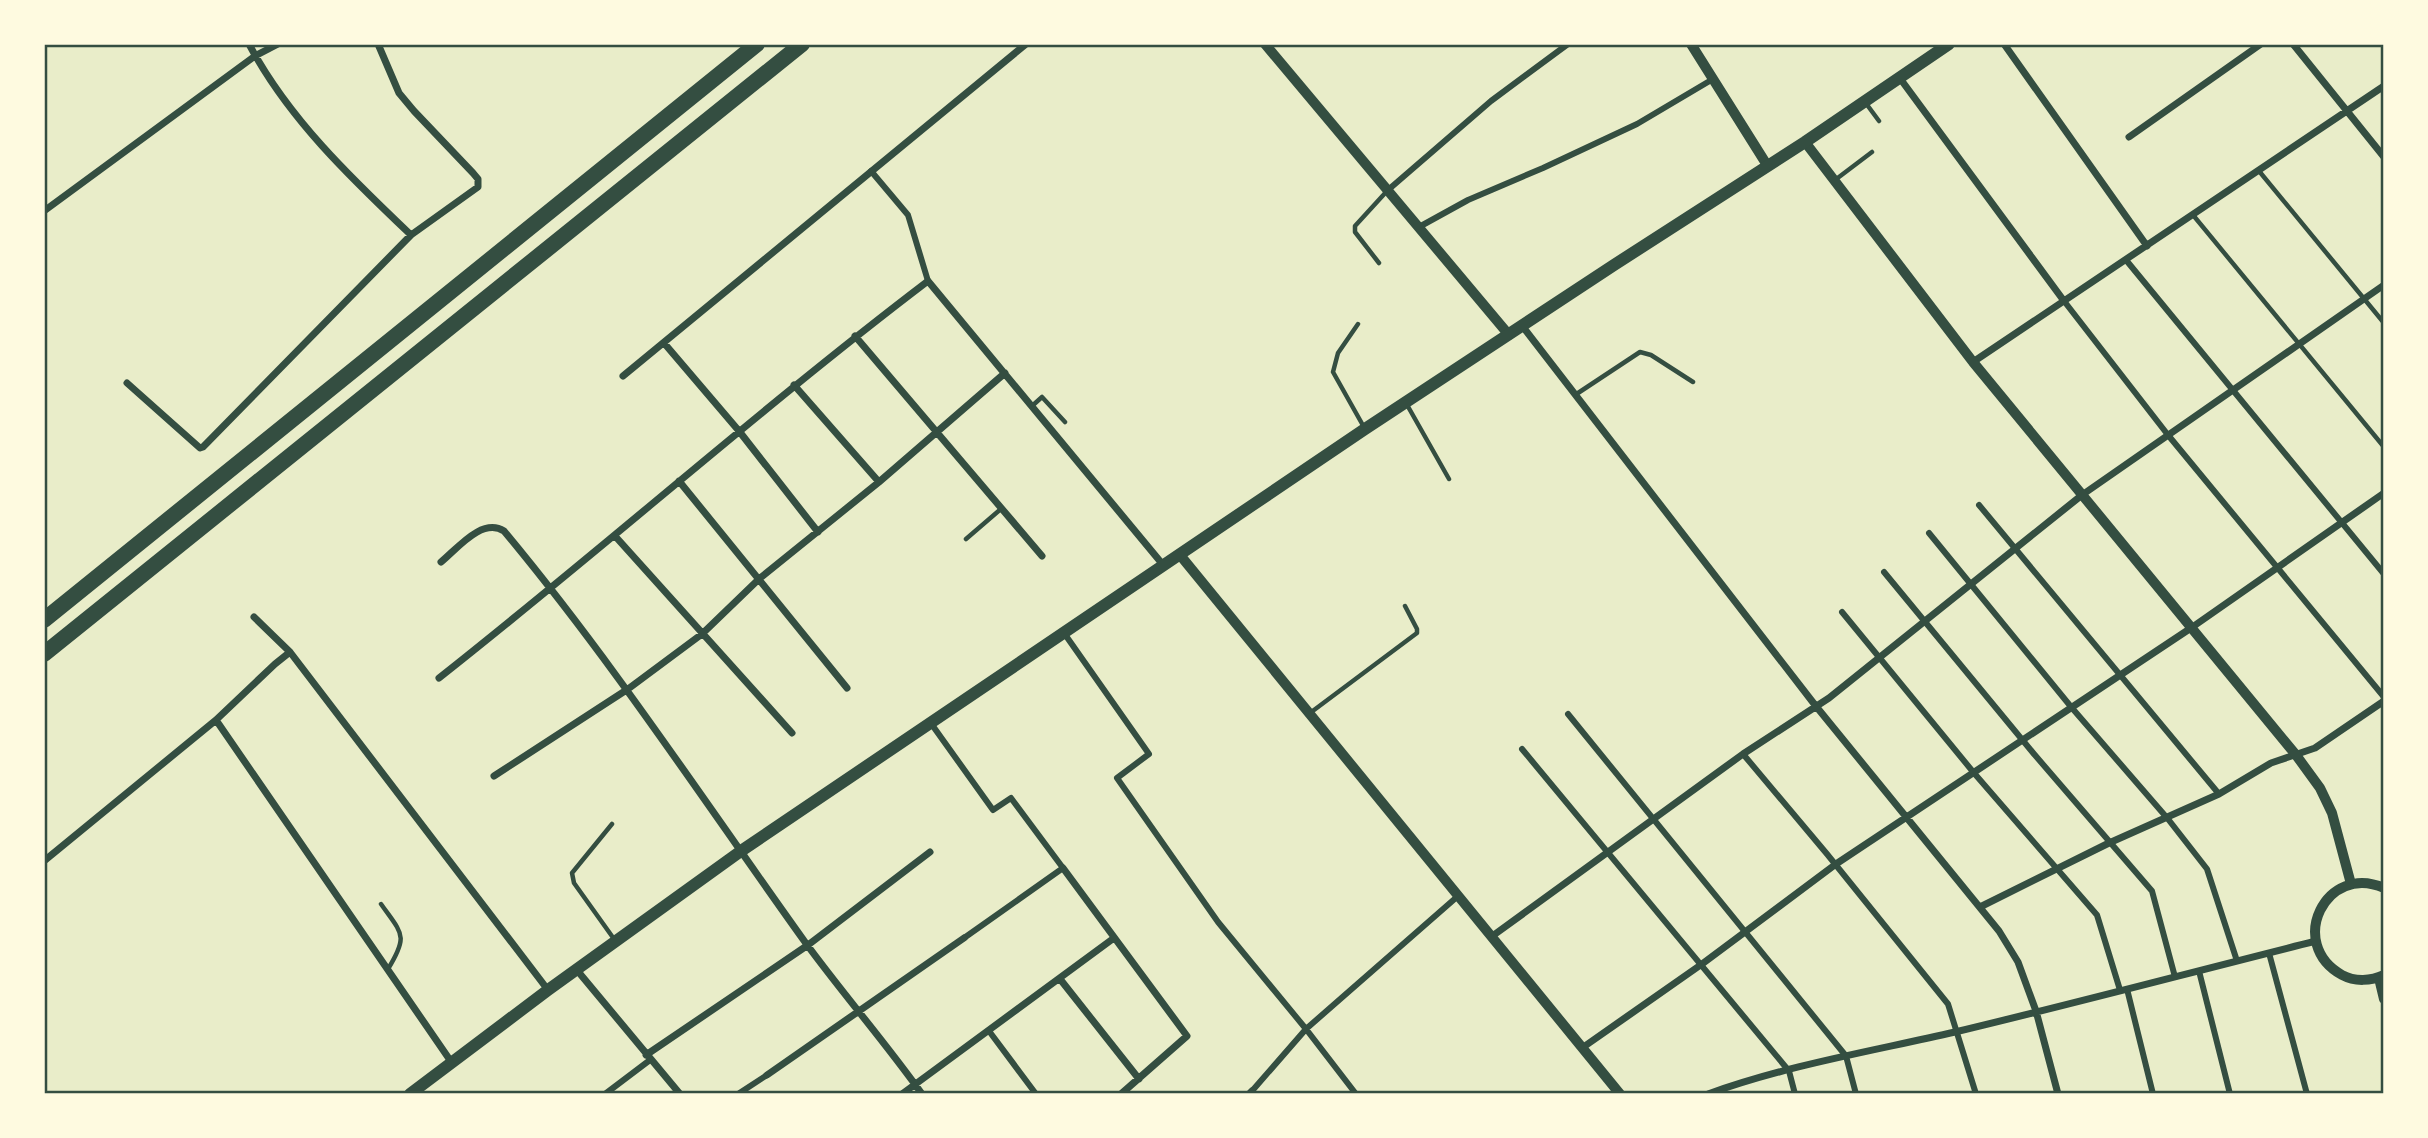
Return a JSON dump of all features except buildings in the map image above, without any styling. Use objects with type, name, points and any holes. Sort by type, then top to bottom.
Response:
[{"type":"highway","points":[[44,620],[757,44]]},
{"type":"highway","points":[[44,654],[802,44]]},
{"type":"main road","points":[[410,1094],[548,990],[741,851],[1365,429],[1805,142],[1947,44]]},
{"type":"street","points":[[249,44],[290,107],[343,168],[411,236]]},
{"type":"street","points":[[44,211],[255,56],[278,44]]},
{"type":"street","points":[[127,383],[200,448],[203,447],[411,236],[474,191],[479,184],[469,167],[399,93],[378,44]]},
{"type":"street","points":[[624,376],[1026,44]]},
{"type":"street","points":[[1265,44],[1509,335]]},
{"type":"street","points":[[1388,190],[1491,101],[1568,44]]},
{"type":"street","points":[[1691,44],[1767,165]]},
{"type":"street","points":[[2004,44],[2147,246]]},
{"type":"street","points":[[2129,137],[2261,44]]},
{"type":"street","points":[[2293,44],[2384,157]]},
{"type":"street","points":[[1899,77],[2064,301],[2168,435],[2384,699],[2315,748],[2271,763],[2218,794],[2109,843],[1980,907]]},
{"type":"street","points":[[1419,227],[1468,200],[1637,124],[1713,79]]},
{"type":"street","points":[[1973,362],[2384,86]]},
{"type":"street","points":[[1805,142],[1973,362],[2296,755],[2319,788],[2332,813],[2351,884]]},
{"type":"street","points":[[872,171],[908,215],[929,281],[1164,566]]},
{"type":"street","points":[[2126,260],[2384,574]]},
{"type":"street","points":[[439,678],[552,589],[794,385],[929,281]]},
{"type":"street","points":[[1491,937],[1743,754],[1829,698],[2082,495],[2384,285]]},
{"type":"street","points":[[1523,327],[1815,705],[1905,819],[1999,931],[2018,962],[2036,1011],[2058,1094]]},
{"type":"street","points":[[855,336],[1042,556]]},
{"type":"street","points":[[664,343],[739,431],[818,532]]},
{"type":"street","points":[[494,776],[628,689],[702,634],[759,579],[879,482],[1005,373]]},
{"type":"street","points":[[794,385],[879,482]]},
{"type":"street","points":[[679,481],[847,688]]},
{"type":"street","points":[[1582,1048],[1702,964],[1836,864],[2119,677],[2384,493]]},
{"type":"street","points":[[1979,505],[2218,794]]},
{"type":"street","points":[[441,562],[483,528],[497,527],[504,531],[628,689],[808,945],[922,1094]]},
{"type":"street","points":[[1929,533],[2072,708],[2168,818],[2207,869],[2237,961]]},
{"type":"street","points":[[615,536],[792,733]]},
{"type":"street","points":[[1180,555],[1620,1094]]},
{"type":"street","points":[[1884,572],[2154,896],[2175,976]]},
{"type":"street","points":[[1842,612],[1974,773],[2097,915],[2124,990],[2153,1094]]},
{"type":"street","points":[[254,617],[290,652],[548,990]]},
{"type":"street","points":[[1064,634],[1149,754],[1117,778],[1218,922],[1356,1094]]},
{"type":"street","points":[[44,861],[216,720],[290,652]]},
{"type":"street","points":[[1568,714],[1846,1056],[1856,1094]]},
{"type":"street","points":[[216,720],[452,1063]]},
{"type":"street","points":[[930,722],[993,810],[1011,798],[1187,1036],[1121,1094]]},
{"type":"street","points":[[1522,749],[1788,1071],[1795,1094]]},
{"type":"street","points":[[1743,754],[1836,864],[1948,1004],[1976,1094]]},
{"type":"street","points":[[605,1094],[648,1058],[808,945],[930,852]]},
{"type":"street","points":[[738,1094],[1063,868]]},
{"type":"street","points":[[2384,888],[2366,883],[2351,884],[2334,892],[2322,905],[2315,923],[2316,941],[2321,956],[2332,969],[2347,977],[2362,980],[2381,976],[2384,999]]},
{"type":"street","points":[[1252,1093],[1306,1029],[1458,897]]},
{"type":"street","points":[[902,1094],[1114,938]]},
{"type":"street","points":[[1708,1094],[1846,1056],[1956,1032],[2316,941]]},
{"type":"street","points":[[2269,953],[2307,1094]]},
{"type":"street","points":[[576,970],[680,1094]]},
{"type":"street","points":[[2199,971],[2230,1094]]},
{"type":"street","points":[[1060,979],[1139,1079]]},
{"type":"street","points":[[989,1031],[1036,1094]]},
{"type":"lane","points":[[1864,101],[1879,121]]},
{"type":"lane","points":[[1834,181],[1872,152]]},
{"type":"lane","points":[[2259,171],[2384,323]]},
{"type":"lane","points":[[1380,263],[1355,232],[1355,226],[1388,190]]},
{"type":"lane","points":[[2193,215],[2384,447]]},
{"type":"lane","points":[[1358,324],[1338,354],[1333,372],[1365,429]]},
{"type":"lane","points":[[1576,395],[1640,352],[1651,355],[1693,382]]},
{"type":"lane","points":[[1032,406],[1042,397],[1065,422]]},
{"type":"lane","points":[[1406,403],[1449,479]]},
{"type":"lane","points":[[966,539],[1002,508]]},
{"type":"lane","points":[[1309,714],[1417,633],[1405,606]]},
{"type":"lane","points":[[612,824],[572,873],[574,883],[615,941]]},
{"type":"lane","points":[[381,904],[400,932],[401,949],[388,970]]}]
